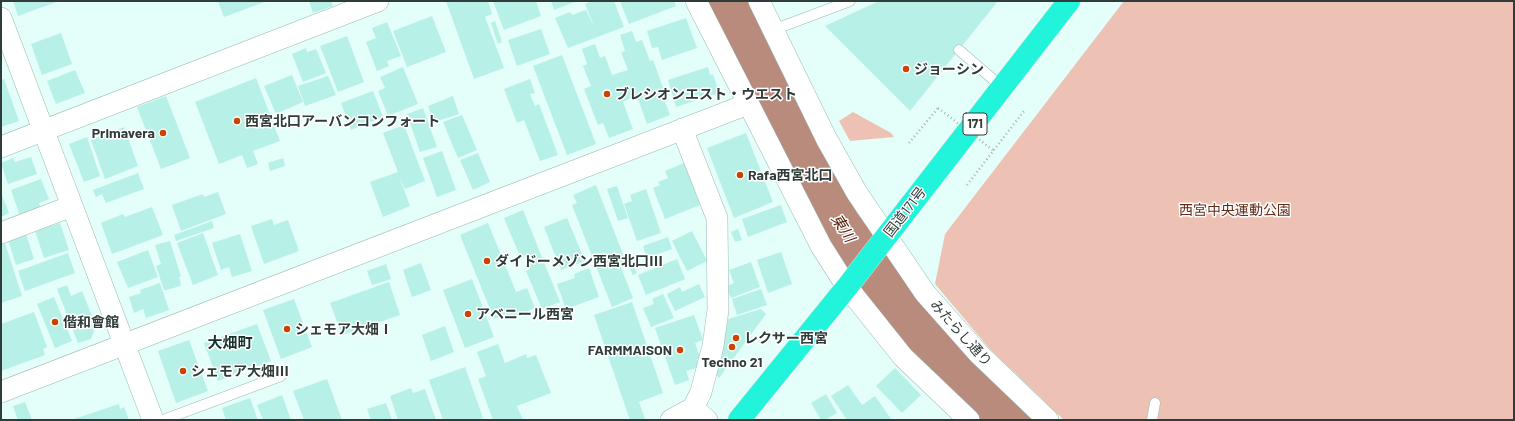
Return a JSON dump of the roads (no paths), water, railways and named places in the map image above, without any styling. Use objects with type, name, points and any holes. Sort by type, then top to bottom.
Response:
[{"type":"highway","name":"国道171号","points":[[739,420],[849,284],[1069,1]]},
{"type":"street","points":[[1,147],[342,7],[378,1]]},
{"type":"street","points":[[696,1],[821,246],[903,357],[969,420]]},
{"type":"street","name":"みたらし通り","points":[[759,1],[826,138],[883,240],[925,293],[979,354],[1048,420]]},
{"type":"street","points":[[1,18],[153,420]]},
{"type":"street","points":[[1,392],[748,104]]},
{"type":"street","points":[[672,420],[700,414],[701,392],[713,346],[718,310],[716,218],[682,129]]},
{"type":"street","points":[[1,233],[72,206]]},
{"type":"lane","points":[[773,30],[850,1]]},
{"type":"lane","points":[[958,50],[1002,88]]},
{"type":"lane","points":[[163,420],[281,376]]},
{"type":"lane","points":[[1152,420],[1155,403]]},
{"type":"waterway","name":"東川","points":[[726,1],[838,224],[924,337],[1011,420]]},
{"type":"place","name":"ジョーシン","points":[[906,69]]},
{"type":"place","name":"ブレシオンエスト・ウエスト","points":[[607,94]]},
{"type":"place","name":"西宮北口アーバンコンフォート","points":[[237,121]]},
{"type":"place","name":"Primavera","points":[[163,133]]},
{"type":"place","name":"Rafa西宮北口","points":[[740,175]]},
{"type":"place","name":"ダイドーメゾン西宮北口Ⅲ","points":[[487,261]]},
{"type":"place","name":"アベニール西宮","points":[[468,314]]},
{"type":"place","name":"偕和會館","points":[[55,322]]},
{"type":"place","name":"シェモア大畑Ⅰ","points":[[287,329]]},
{"type":"place","name":"レクサー西宮","points":[[736,338]]},
{"type":"place","name":"Techno 21","points":[[732,347]]},
{"type":"place","name":"FARMMAISON","points":[[680,350]]},
{"type":"place","name":"シェモア大畑Ⅲ","points":[[183,371]]},
{"type":"district","name":"大畑町","points":[[230,343]]},
{"type":"park label","name":"西宮中央運動公園","points":[[1235,210]]}]
